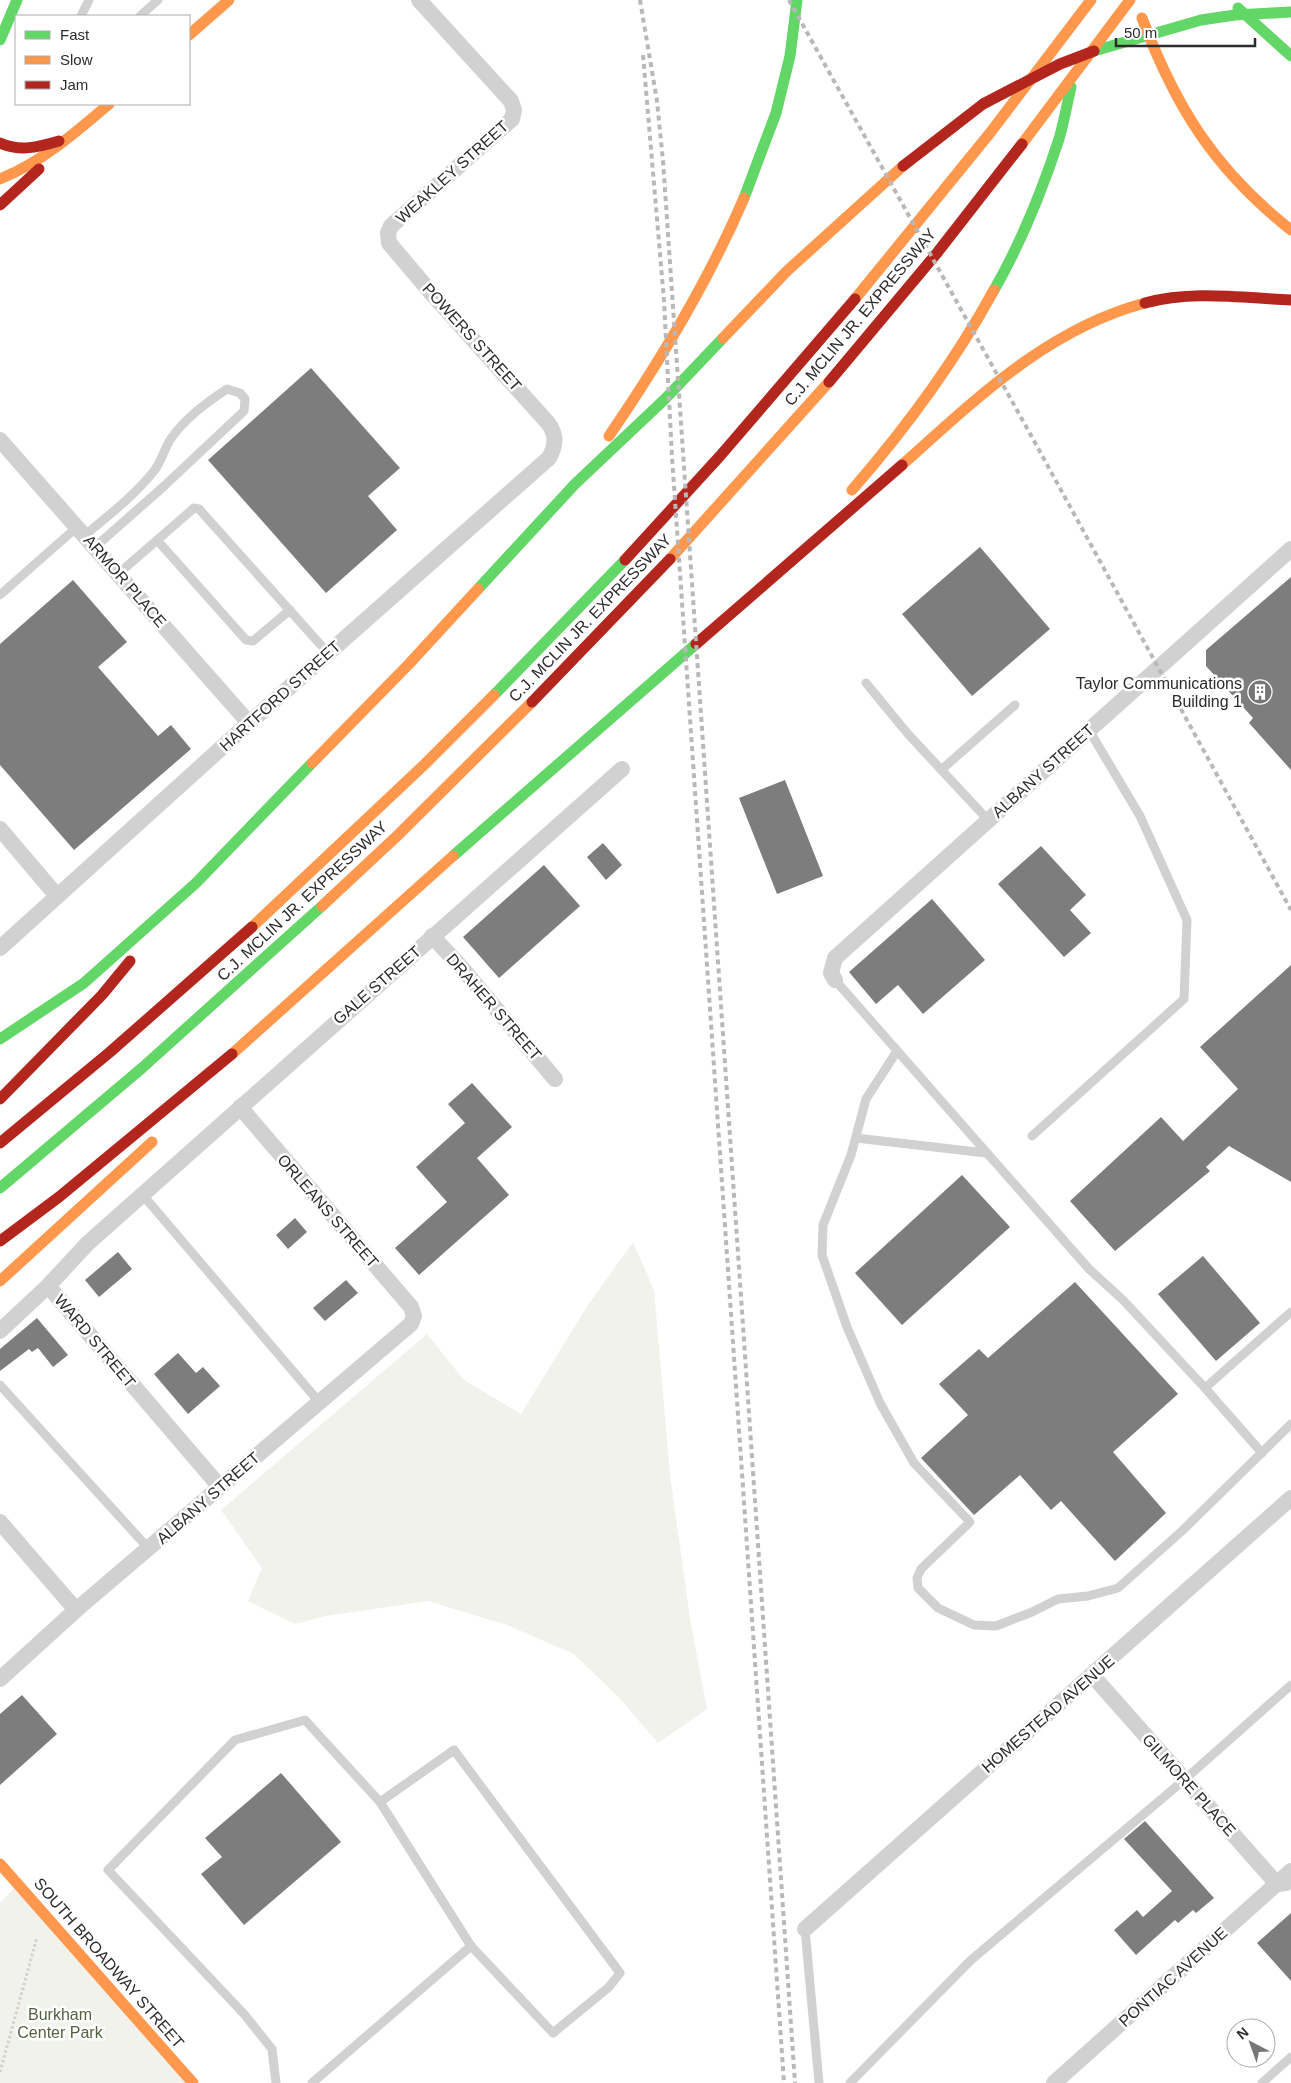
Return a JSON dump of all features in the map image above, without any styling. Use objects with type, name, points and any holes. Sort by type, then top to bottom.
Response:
[{"type":"main road","points":[[0,40],[17,0]]},
{"type":"main road","points":[[190,34],[229,0]]},
{"type":"main road","points":[[575,484],[626,411],[670,343],[705,280],[731,226],[755,172],[775,114],[788,60],[797,0]]},
{"type":"main road","points":[[1086,24],[1091,0]]},
{"type":"main road","name":"C.J. MCLIN JR. EXPRESSWAY","points":[[0,1143],[71,1085],[302,882],[426,763],[617,570],[760,412],[868,285],[1054,51],[1091,0]]},
{"type":"main road","name":"C.J. MCLIN JR. EXPRESSWAY","points":[[0,1188],[186,1030],[341,890],[470,766],[560,675],[721,504],[815,397],[991,185],[1130,0]]},
{"type":"main road","points":[[1137,0],[1153,50],[1175,99],[1210,153],[1253,198],[1289,229]]},
{"type":"main road","points":[[1229,0],[1291,56]]},
{"type":"main road","points":[[0,1039],[84,984],[196,883],[408,665],[575,484],[665,398],[808,252],[915,156],[984,104],[1060,64],[1123,42],[1201,20],[1235,15],[1291,12]]},
{"type":"main road","points":[[773,576],[869,472],[946,370],[980,317],[1005,269],[1037,199],[1059,137],[1082,42]]},
{"type":"main road","points":[[0,179],[34,164],[108,105]]},
{"type":"main road","points":[[0,205],[92,118]]},
{"type":"main road","points":[[0,143],[6,147],[40,147],[72,134]]},
{"type":"main road","points":[[0,1241],[59,1197],[216,1068],[413,891],[1014,368],[1063,336],[1129,307],[1167,297],[1211,296],[1291,300]]},
{"type":"main road","points":[[0,1099],[102,995],[196,883]]},
{"type":"main road","points":[[172,1119],[216,1068]]},
{"type":"main road","points":[[0,1281],[146,1149],[159,1134]]},
{"type":"main road","name":"SOUTH BROADWAY STREET","points":[[0,1864],[193,2083]]},
{"type":"street","name":"WEAKLEY STREET","points":[[388,233],[391,226],[512,119],[514,110],[511,101],[419,0]]},
{"type":"street","name":"POWERS STREET","points":[[388,233],[389,243],[548,423],[553,430],[555,442]]},
{"type":"street","name":"ARMOR PLACE","points":[[0,440],[249,723]]},
{"type":"street","name":"HARTFORD STREET","points":[[0,948],[249,723],[549,458],[555,442]]},
{"type":"street","name":"ALBANY STREET","points":[[835,980],[831,973],[835,958],[1291,549]]},
{"type":"street","name":"GALE STREET","points":[[138,1198],[622,769]]},
{"type":"street","points":[[0,829],[57,896]]},
{"type":"street","name":"DRAHER STREET","points":[[432,936],[467,974],[554,1079]]},
{"type":"street","name":"ORLEANS STREET","points":[[240,1107],[411,1307],[414,1316]]},
{"type":"street","name":"WARD STREET","points":[[138,1198],[88,1243],[48,1286],[220,1487]]},
{"type":"street","points":[[0,1331],[48,1286]]},
{"type":"street","name":"ALBANY STREET","points":[[0,1678],[76,1610],[411,1324],[414,1316]]},
{"type":"street","name":"HOMESTEAD AVENUE","points":[[805,1928],[1291,1498]]},
{"type":"street","points":[[0,1522],[76,1610]]},
{"type":"street","name":"GILMORE PLACE","points":[[1092,1676],[1184,1780],[1284,1884]]},
{"type":"street","name":"PONTIAC AVENUE","points":[[1054,2083],[1284,1884],[1291,1871]]},
{"type":"lane","points":[[82,15],[89,0]]},
{"type":"lane","points":[[141,15],[158,0]]},
{"type":"lane","points":[[0,595],[85,537],[162,488],[244,412],[245,399],[240,393],[226,389],[206,403],[176,432],[168,443],[156,469],[123,504],[85,537]]},
{"type":"lane","points":[[118,574],[194,508],[199,509],[328,653]]},
{"type":"lane","points":[[157,540],[246,640],[253,642],[290,610]]},
{"type":"lane","points":[[866,683],[908,734],[988,820]]},
{"type":"lane","points":[[941,770],[1014,705]]},
{"type":"lane","points":[[1032,1136],[1184,999],[1187,920],[1140,816],[1089,730]]},
{"type":"lane","points":[[835,980],[1088,1269],[1123,1300],[1205,1388],[1262,1453]]},
{"type":"lane","points":[[897,1051],[866,1100],[851,1155],[823,1225],[822,1255],[847,1328],[880,1403],[914,1463],[970,1522],[921,1569],[917,1578],[918,1588],[938,1608],[974,1625],[996,1626],[1032,1612],[1058,1599],[1088,1596],[1118,1588],[1183,1530],[1291,1424]]},
{"type":"lane","points":[[856,1138],[986,1153]]},
{"type":"lane","points":[[138,1198],[320,1402]]},
{"type":"lane","points":[[1205,1388],[1291,1312]]},
{"type":"lane","points":[[0,1385],[149,1549]]},
{"type":"lane","points":[[850,2083],[971,1960],[1184,1780],[1291,1685]]},
{"type":"lane","points":[[276,2083],[272,2049],[244,2014],[108,1870],[236,1740],[305,1720],[380,1802],[471,1946],[554,2033],[609,1987],[620,1973],[454,1750],[380,1802]]},
{"type":"lane","points":[[805,1928],[819,2083]]},
{"type":"lane","points":[[312,2083],[471,1946]]},
{"type":"lane","points":[[1262,2083],[1291,2057]]},
{"type":"path","points":[[0,2072],[44,1914]]},
{"type":"green space","points":[[633,1242],[654,1290],[670,1475],[690,1619],[707,1709],[658,1743],[622,1701],[574,1654],[507,1625],[428,1601],[326,1616],[295,1624],[248,1601],[262,1568],[221,1510],[427,1334],[464,1380],[521,1414],[586,1308]]},
{"type":"green space","name":"Burkham Center Park","points":[[18,1884],[193,2083],[0,2083],[0,1903]]},
{"type":"building","points":[[311,368],[400,468],[368,496],[397,530],[326,593],[208,460]]},
{"type":"building","points":[[980,547],[1050,629],[972,696],[902,614]]},
{"type":"building","name":"Taylor Communications Building 1","points":[[1291,577],[1291,770],[1249,723],[1253,718],[1206,666],[1206,650]]},
{"type":"building","points":[[73,580],[127,642],[98,667],[158,736],[171,725],[191,749],[74,850],[0,765],[0,644]]},
{"type":"building","points":[[785,780],[823,876],[777,894],[739,798]]},
{"type":"building","points":[[603,843],[622,865],[606,880],[587,857]]},
{"type":"building","points":[[1041,846],[1086,895],[1070,910],[1091,933],[1064,957],[998,884]]},
{"type":"building","points":[[544,865],[580,906],[499,978],[463,937]]},
{"type":"building","points":[[932,899],[985,960],[923,1014],[898,985],[876,1004],[849,972]]},
{"type":"building","points":[[1291,965],[1291,1182],[1229,1146],[1206,1167],[1210,1171],[1115,1251],[1070,1201],[1161,1117],[1183,1141],[1238,1089],[1200,1047]]},
{"type":"building","points":[[472,1083],[512,1127],[477,1158],[509,1195],[419,1275],[395,1248],[447,1202],[416,1167],[465,1123],[448,1104]]},
{"type":"building","points":[[962,1175],[1010,1227],[902,1325],[855,1273]]},
{"type":"building","points":[[295,1218],[307,1232],[288,1249],[276,1235]]},
{"type":"building","points":[[118,1252],[132,1269],[99,1297],[85,1280]]},
{"type":"building","points":[[1203,1256],[1260,1323],[1216,1361],[1158,1294]]},
{"type":"building","points":[[346,1280],[358,1293],[325,1321],[313,1308]]},
{"type":"building","points":[[1075,1282],[1178,1394],[1113,1452],[1166,1513],[1115,1561],[1061,1501],[1051,1510],[1020,1475],[974,1515],[921,1458],[968,1415],[939,1384],[979,1349],[988,1358]]},
{"type":"building","points":[[37,1318],[68,1355],[53,1367],[38,1348],[32,1352],[29,1349],[0,1371],[0,1349]]},
{"type":"building","points":[[178,1353],[196,1373],[203,1367],[220,1386],[188,1414],[154,1374]]},
{"type":"building","points":[[22,1695],[57,1734],[0,1785],[0,1714]]},
{"type":"building","points":[[281,1773],[341,1842],[244,1925],[201,1874],[222,1857],[205,1838]]},
{"type":"building","points":[[1145,1821],[1214,1898],[1196,1913],[1193,1910],[1178,1923],[1175,1920],[1136,1955],[1114,1930],[1137,1910],[1143,1917],[1172,1891],[1124,1839]]},
{"type":"building","points":[[1291,1913],[1291,1981],[1257,1943]]},
{"type":"railway","points":[[640,0],[657,101],[663,161],[795,2083]]},
{"type":"railway","points":[[789,0],[1033,439],[1291,910]]},
{"type":"railway","points":[[643,55],[664,301],[672,457],[784,2083]]},
{"type":"traffic: fast","points":[[0,40],[17,0]]},
{"type":"traffic: fast","points":[[744,198],[776,113],[790,56],[797,0]]},
{"type":"traffic: fast","points":[[1238,8],[1291,56]]},
{"type":"traffic: fast","points":[[1094,51],[1201,20],[1235,15],[1291,12]]},
{"type":"traffic: fast","points":[[994,290],[1022,235],[1045,178],[1059,139],[1071,87]]},
{"type":"traffic: fast","points":[[478,589],[575,484],[665,399],[723,338]]},
{"type":"traffic: fast","points":[[494,695],[625,560]]},
{"type":"traffic: fast","points":[[453,856],[696,644]]},
{"type":"traffic: fast","points":[[0,1039],[84,983],[196,883],[312,763]]},
{"type":"traffic: fast","points":[[0,1188],[142,1068],[322,906]]},
{"type":"traffic: slow","points":[[190,34],[229,0]]},
{"type":"traffic: slow","points":[[855,299],[990,133],[1091,0]]},
{"type":"traffic: slow","points":[[1022,144],[1130,0]]},
{"type":"traffic: slow","points":[[1142,18],[1169,81],[1201,135],[1240,184],[1291,230]]},
{"type":"traffic: slow","points":[[0,179],[44,155],[71,136],[108,105]]},
{"type":"traffic: slow","points":[[723,338],[787,271],[903,166]]},
{"type":"traffic: slow","points":[[609,436],[647,379],[682,320],[715,260],[744,198]]},
{"type":"traffic: slow","points":[[852,490],[910,419],[946,369],[994,290]]},
{"type":"traffic: slow","points":[[902,465],[1014,369],[1076,330],[1109,315],[1145,303]]},
{"type":"traffic: slow","points":[[670,559],[829,382]]},
{"type":"traffic: slow","points":[[312,763],[408,665],[478,589]]},
{"type":"traffic: slow","points":[[252,927],[425,764],[494,695]]},
{"type":"traffic: slow","points":[[322,906],[397,836],[532,702]]},
{"type":"traffic: slow","points":[[232,1054],[453,856]]},
{"type":"traffic: slow","points":[[0,1281],[152,1142]]},
{"type":"traffic: slow","points":[[0,1864],[193,2083]]},
{"type":"traffic: jam","points":[[903,166],[983,104],[1060,64],[1094,51]]},
{"type":"traffic: jam","points":[[0,143],[22,148],[37,147],[59,141]]},
{"type":"traffic: jam","points":[[829,382],[937,253],[1022,144]]},
{"type":"traffic: jam","points":[[0,205],[39,169]]},
{"type":"traffic: jam","points":[[1145,303],[1163,299],[1199,296],[1291,300]]},
{"type":"traffic: jam","points":[[625,560],[720,456],[855,299]]},
{"type":"traffic: jam","points":[[696,644],[902,465]]},
{"type":"traffic: jam","points":[[532,702],[670,559]]},
{"type":"traffic: jam","points":[[0,1143],[110,1052],[252,927]]},
{"type":"traffic: jam","points":[[0,1099],[102,995],[130,961]]},
{"type":"traffic: jam","points":[[0,1241],[59,1197],[232,1054]]},
{"type":"place","name":"Taylor Communications Building 1","points":[[1260,692]]}]
